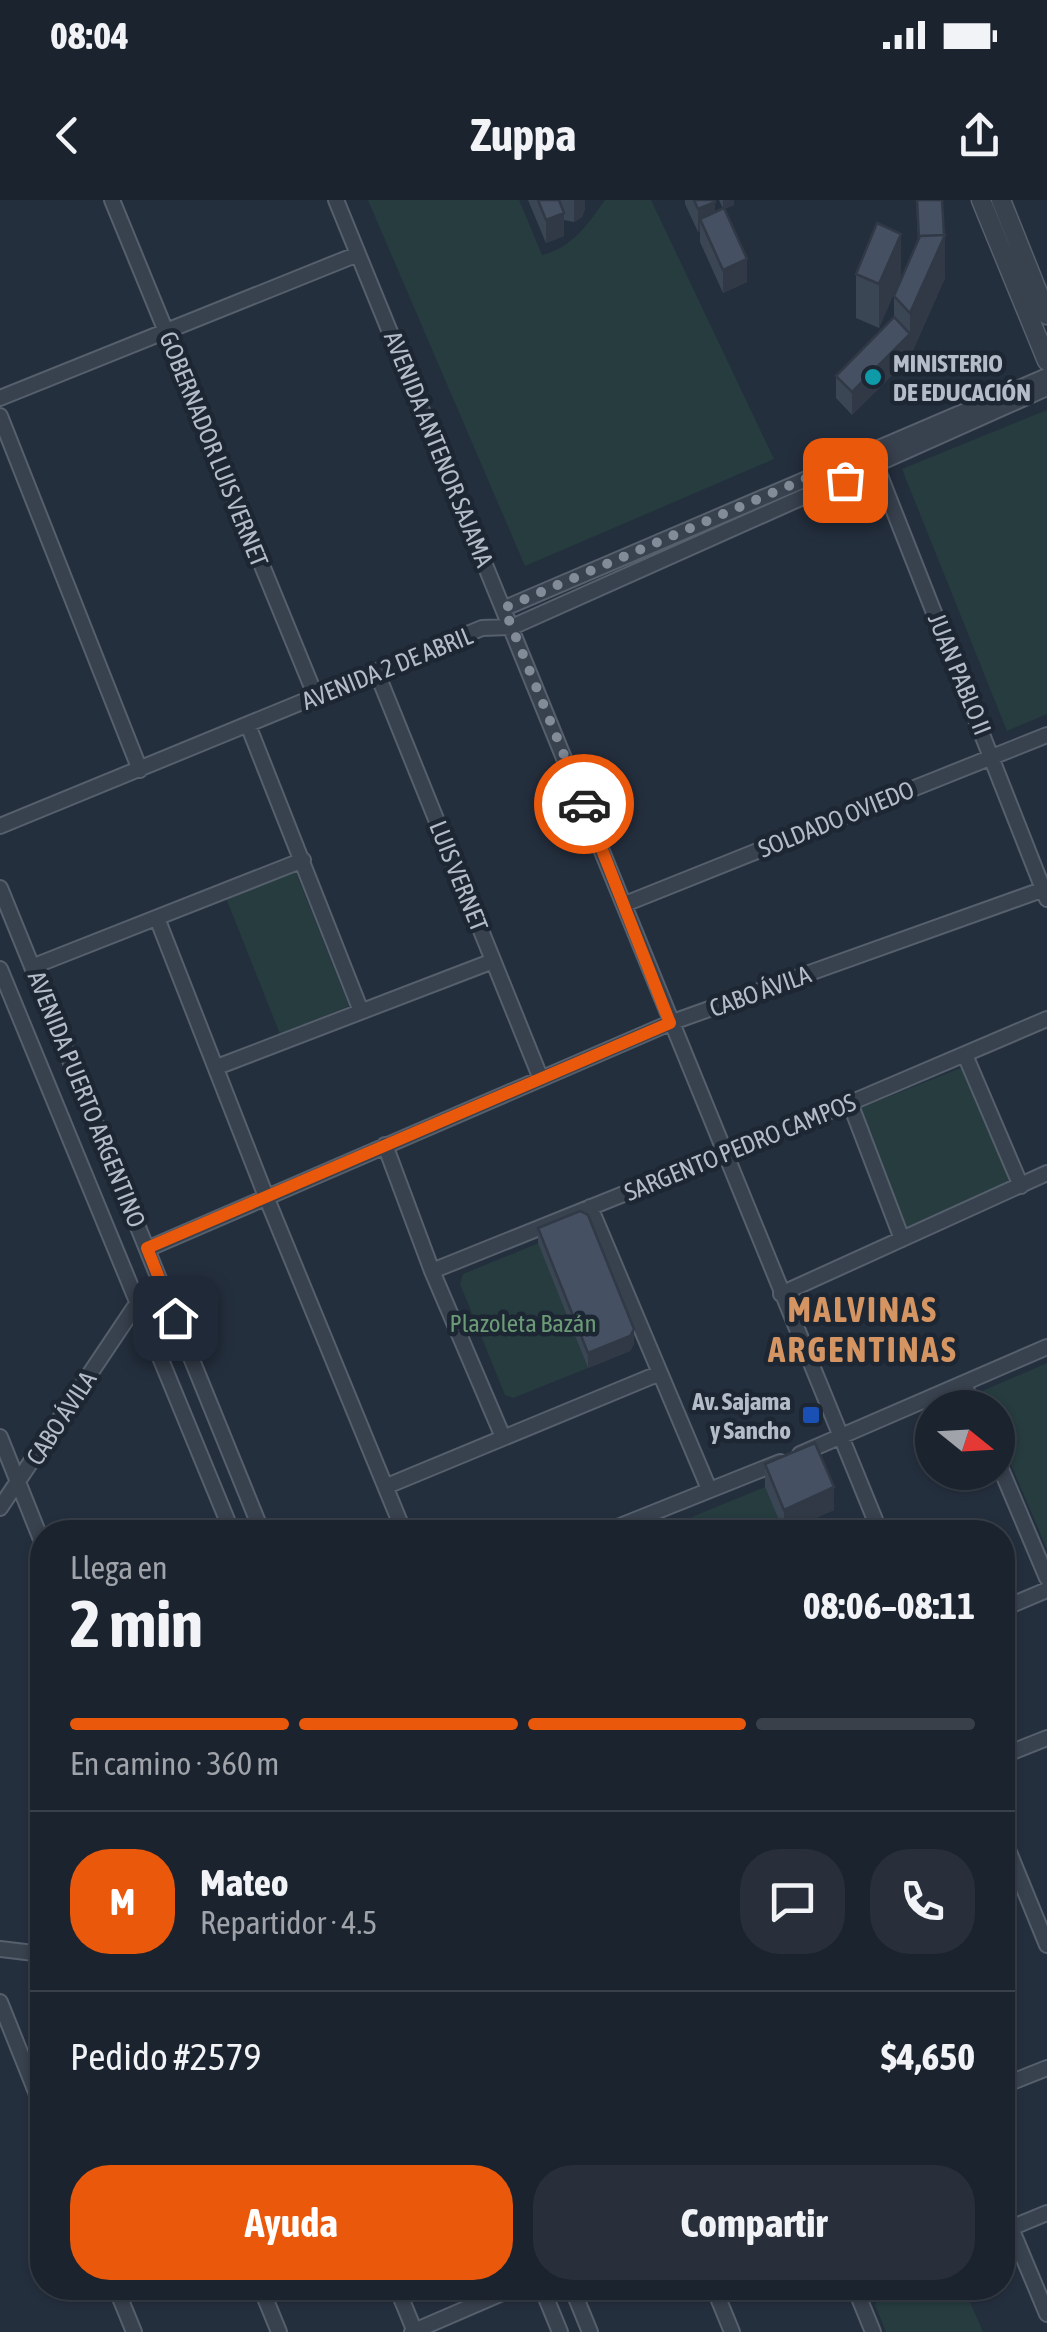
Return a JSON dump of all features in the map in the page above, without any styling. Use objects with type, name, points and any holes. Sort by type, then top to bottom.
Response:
[{"type":"street","name":"GOBERNADOR LUIS VERNET","points":[[112,200],[316,698]]},
{"type":"street","name":"AVENIDA ANTENOR SAJAMA","points":[[336,200],[875,1520]]},
{"type":"street","points":[[981,200],[1047,361]]},
{"type":"street","points":[[1001,200],[1047,315]]},
{"type":"street","points":[[0,398],[358,254]]},
{"type":"street","points":[[504,608],[1047,376]]},
{"type":"street","name":"AVENIDA 2 DE ABRIL","points":[[0,826],[482,628],[512,627],[1047,388]]},
{"type":"street","points":[[0,416],[140,770]]},
{"type":"street","name":"JUAN PABLO II","points":[[870,451],[1046,892]]},
{"type":"street","name":"LUIS VERNET","points":[[376,673],[541,1079]]},
{"type":"street","points":[[248,725],[361,1010]]},
{"type":"street","name":"SOLDADO OVIEDO","points":[[625,904],[1047,735]]},
{"type":"street","points":[[34,966],[303,860]]},
{"type":"street","name":"AVENIDA PUERTO ARGENTINO","points":[[0,888],[257,1520]]},
{"type":"street","name":"CABO ÁVILA","points":[[147,1248],[670,1023],[1046,892]]},
{"type":"street","points":[[156,918],[266,1199],[400,1520]]},
{"type":"street","points":[[217,1067],[493,961]]},
{"type":"street","name":"AVENIDA PUERTO ARGENTINO","points":[[0,969],[227,1520]]},
{"type":"street","name":"SARGENTO PEDRO CAMPOS","points":[[432,1271],[850,1103],[1047,1019]]},
{"type":"street","points":[[965,1055],[1020,1186]]},
{"type":"street","points":[[850,1103],[902,1239]]},
{"type":"street","points":[[385,1144],[432,1271],[503,1437]]},
{"type":"street","points":[[781,1294],[1047,1173]]},
{"type":"street","points":[[590,1207],[709,1489]]},
{"type":"street","name":"CABO ÁVILA","points":[[0,1508],[138,1304],[160,1282]]},
{"type":"street","points":[[634,1520],[842,1438],[1047,1347]]},
{"type":"street","points":[[387,1486],[660,1373]]},
{"type":"street","points":[[964,1384],[966,1390]]},
{"type":"street","points":[[0,1438],[34,1520]]},
{"type":"street","points":[[1010,1490],[1047,1578]]},
{"type":"street","points":[[1015,1603],[1047,1590]]},
{"type":"street","points":[[1015,1751],[1047,1738]]},
{"type":"street","points":[[1015,1863],[1042,1921],[1047,1944]]},
{"type":"street","points":[[0,1950],[30,1953]]},
{"type":"street","points":[[0,2002],[30,2077]]},
{"type":"street","points":[[1015,2081],[1047,2068]]},
{"type":"street","points":[[1015,2226],[1047,2212]]},
{"type":"street","points":[[1015,2247],[1047,2314]]},
{"type":"street","points":[[121,2300],[134,2332]]},
{"type":"street","points":[[266,2300],[279,2332]]},
{"type":"street","points":[[402,2300],[414,2332],[487,2300]]},
{"type":"street","points":[[547,2300],[560,2332]]},
{"type":"street","points":[[577,2300],[590,2332]]},
{"type":"street","points":[[719,2300],[732,2332]]},
{"type":"street","points":[[864,2300],[872,2332]]},
{"type":"green space","points":[[368,200],[519,200],[542,255],[571,241],[605,200],[651,200],[774,459],[525,566]]},
{"type":"green space","points":[[1047,410],[1047,714],[1007,731],[902,469]]},
{"type":"green space","points":[[295,870],[349,1006],[280,1034],[226,898]]},
{"type":"green space","points":[[963,1067],[1010,1181],[907,1227],[858,1109]]},
{"type":"green space","name":"Plazoleta Bazán","points":[[539,1243],[588,1368],[513,1398],[505,1395],[460,1284],[463,1274]]},
{"type":"green space","points":[[1047,1363],[1047,1549],[1015,1474],[1015,1390],[985,1390]]},
{"type":"green space","points":[[765,1487],[779,1520],[684,1520]]},
{"type":"green space","points":[[878,2300],[969,2300],[983,2332],[886,2332],[875,2305]]},
{"type":"building","points":[[538,200],[559,200],[564,213],[546,220]]},
{"type":"building","points":[[694,200],[714,200],[715,202],[698,209]]},
{"type":"building","points":[[917,200],[942,200],[944,235],[919,238]]},
{"type":"building","points":[[724,208],[747,259],[723,270],[700,219]]},
{"type":"building","points":[[877,223],[901,234],[879,284],[856,274]]},
{"type":"building","points":[[945,235],[910,313],[894,296],[920,236]]},
{"type":"building","points":[[894,317],[910,334],[852,392],[836,376]]},
{"type":"building","points":[[580,1211],[588,1215],[634,1329],[630,1336],[588,1353],[538,1228]]},
{"type":"building","points":[[815,1443],[834,1487],[784,1510],[765,1464]]},
{"type":"way so far","points":[[584,804],[504,608],[870,451],[877,466],[845,480]]},
{"type":"place","name":"MINISTERIO DE EDUCACIÓN","points":[[873,377]]},
{"type":"place","name":"Av. Sajama y Sancho","points":[[811,1415]]},
{"type":"district","name":"MALVINAS ARGENTINAS","points":[[863,1330]]},
{"type":"route","points":[[175,1318],[147,1248],[670,1023],[584,804]]}]
